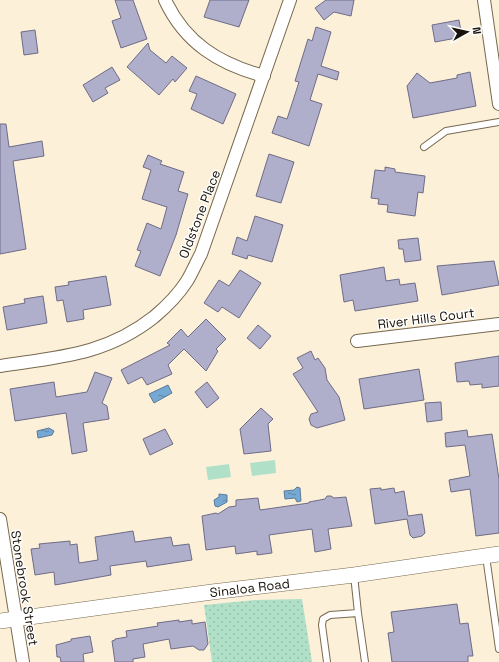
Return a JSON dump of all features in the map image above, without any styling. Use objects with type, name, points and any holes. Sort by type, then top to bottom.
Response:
[{"type":"street","points":[[165,0],[179,23],[196,43],[216,58],[239,69],[264,76]]},
{"type":"street","name":"Oldstone Place","points":[[0,366],[101,348],[136,331],[166,307],[186,282],[201,254],[290,0]]},
{"type":"street","points":[[484,0],[499,104]]},
{"type":"street","name":"River Hills Court","points":[[357,341],[499,324]]},
{"type":"street","name":"Stonebrook Street","points":[[0,519],[23,662]]},
{"type":"street","name":"Sinaloa Road","points":[[0,621],[212,592],[354,575],[492,555]]},
{"type":"lane","points":[[424,147],[446,131],[499,122]]},
{"type":"lane","points":[[492,555],[492,591],[499,649]]},
{"type":"lane","points":[[354,575],[365,662]]},
{"type":"lane","points":[[492,591],[499,590]]},
{"type":"lane","points":[[327,662],[322,626],[323,619],[330,615],[358,613]]},
{"type":"green space","points":[[275,460],[276,473],[252,476],[250,463]]},
{"type":"green space","points":[[229,464],[231,477],[208,480],[206,467]]},
{"type":"green space","points":[[302,599],[312,662],[212,662],[204,605],[255,600]]},
{"type":"water","points":[[168,385],[172,393],[154,403],[149,394]]},
{"type":"water","points":[[49,428],[54,431],[52,435],[38,438],[37,431]]},
{"type":"water","points":[[297,487],[300,488],[301,501],[297,502],[295,498],[285,499],[284,491],[294,490]]},
{"type":"water","points":[[219,494],[227,495],[227,502],[218,507],[215,506],[214,500],[219,497]]},
{"type":"building","points":[[115,0],[133,0],[147,39],[121,48],[112,21],[121,18]]},
{"type":"building","points":[[210,0],[249,0],[239,27],[204,17]]},
{"type":"building","points":[[326,0],[354,0],[351,16],[334,12],[324,20],[315,8]]},
{"type":"building","points":[[459,20],[462,37],[435,42],[432,25]]},
{"type":"building","points":[[316,27],[331,32],[321,66],[339,72],[337,80],[318,74],[310,100],[322,104],[309,146],[272,133],[278,116],[287,119],[299,82],[295,81],[308,39],[312,41]]},
{"type":"building","points":[[35,30],[38,53],[24,55],[21,32]]},
{"type":"building","points":[[148,43],[150,50],[166,63],[172,56],[187,68],[175,82],[173,79],[159,95],[127,67]]},
{"type":"building","points":[[112,67],[120,80],[105,88],[108,93],[93,102],[83,85]]},
{"type":"building","points":[[470,72],[476,106],[413,118],[407,86],[417,73],[430,83],[457,78],[457,75]]},
{"type":"building","points":[[196,76],[236,94],[223,124],[191,109],[197,94],[189,91]]},
{"type":"building","points":[[0,124],[6,124],[9,147],[42,141],[44,156],[13,161],[26,249],[0,254]]},
{"type":"building","points":[[269,154],[294,162],[281,203],[256,196]]},
{"type":"building","points":[[148,155],[162,161],[160,164],[184,172],[178,191],[188,194],[176,235],[160,276],[135,266],[141,251],[137,250],[147,223],[161,229],[167,207],[142,199],[151,170],[143,167]]},
{"type":"building","points":[[385,167],[395,169],[395,172],[425,176],[423,193],[418,192],[415,216],[387,212],[388,205],[378,204],[379,199],[371,198],[375,170],[385,171]]},
{"type":"building","points":[[255,216],[283,225],[272,262],[248,255],[247,259],[232,254],[237,237],[247,241]]},
{"type":"building","points":[[418,238],[421,260],[405,262],[403,249],[399,249],[398,240]]},
{"type":"building","points":[[494,261],[499,285],[442,295],[437,266]]},
{"type":"building","points":[[384,267],[386,281],[399,279],[400,285],[415,283],[418,301],[355,311],[353,300],[344,302],[340,275]]},
{"type":"building","points":[[240,270],[261,283],[239,318],[222,307],[218,312],[204,303],[219,280],[229,286]]},
{"type":"building","points":[[106,276],[111,305],[83,310],[84,319],[67,322],[63,300],[57,301],[55,287],[69,285],[68,282]]},
{"type":"building","points":[[43,296],[47,323],[7,330],[3,307],[25,303],[24,299]]},
{"type":"building","points":[[206,319],[226,339],[216,349],[218,351],[206,371],[184,349],[168,365],[172,374],[147,385],[142,377],[128,384],[121,370],[170,345],[167,343],[181,329],[188,337]]},
{"type":"building","points":[[258,325],[271,336],[260,349],[247,338]]},
{"type":"building","points":[[311,351],[315,360],[318,358],[325,368],[327,380],[339,397],[345,420],[317,428],[311,425],[309,419],[311,414],[318,412],[293,374],[303,368],[297,358]]},
{"type":"building","points":[[499,356],[499,386],[482,388],[482,384],[470,385],[469,381],[457,382],[455,363]]},
{"type":"building","points":[[419,369],[424,400],[364,409],[359,379]]},
{"type":"building","points":[[95,372],[112,378],[102,403],[107,406],[109,419],[83,423],[87,451],[72,454],[66,413],[15,421],[10,389],[54,382],[56,397],[87,392]]},
{"type":"building","points":[[207,382],[219,398],[207,408],[195,392]]},
{"type":"building","points":[[441,402],[442,420],[427,422],[425,403]]},
{"type":"building","points":[[261,408],[273,419],[268,424],[271,451],[244,454],[240,429]]},
{"type":"building","points":[[165,429],[173,444],[150,455],[143,439]]},
{"type":"building","points":[[467,430],[468,437],[492,434],[499,479],[499,533],[476,536],[470,489],[451,492],[449,480],[470,476],[465,445],[446,447],[445,433]]},
{"type":"building","points":[[381,488],[381,490],[394,488],[395,493],[404,491],[408,516],[422,514],[425,533],[422,536],[413,538],[410,535],[407,519],[375,524],[370,489]]},
{"type":"building","points":[[327,496],[334,498],[346,497],[352,526],[328,529],[331,549],[315,552],[312,529],[269,535],[272,553],[257,555],[257,551],[236,554],[235,546],[206,550],[202,516],[216,513],[218,514],[229,507],[236,506],[236,500],[258,498],[260,510],[309,503],[325,499]]},
{"type":"building","points":[[133,531],[135,542],[171,537],[173,546],[189,544],[192,560],[147,567],[146,561],[110,566],[111,575],[55,585],[54,572],[35,575],[31,549],[40,548],[39,544],[70,541],[70,545],[77,544],[79,563],[98,560],[95,537]]},
{"type":"building","points":[[457,604],[460,624],[468,623],[473,656],[468,656],[468,662],[392,662],[388,633],[394,632],[391,612]]},
{"type":"building","points":[[179,620],[179,622],[192,620],[192,624],[205,622],[208,644],[204,650],[199,650],[193,646],[171,649],[169,639],[143,644],[145,657],[133,659],[133,662],[115,662],[112,641],[127,637],[126,631],[158,626],[157,623]]},
{"type":"building","points":[[90,636],[93,652],[83,654],[84,662],[61,662],[60,657],[57,657],[56,645],[71,641],[71,639]]}]
